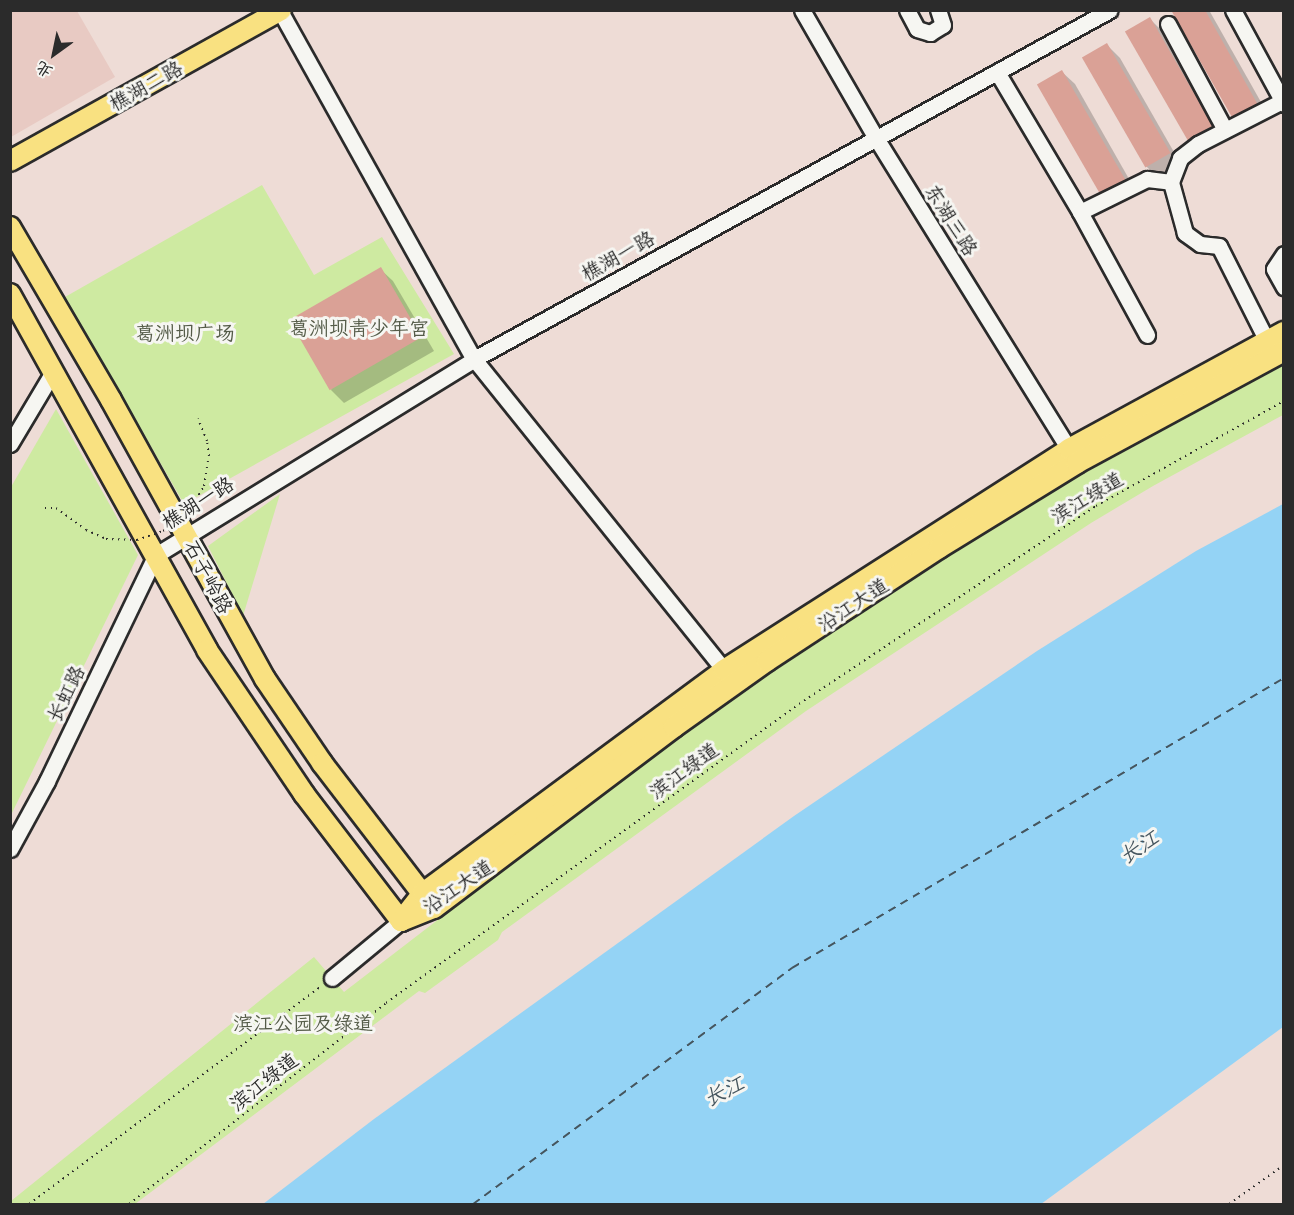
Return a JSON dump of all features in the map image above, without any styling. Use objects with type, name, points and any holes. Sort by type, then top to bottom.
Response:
[{"type":"main road","name":"樵湖二路","points":[[10,148],[261,10]]},
{"type":"main road","name":"樵湖二路","points":[[10,161],[280,11]]},
{"type":"main road","name":"石子岭路","points":[[10,227],[265,679],[322,763],[428,901]]},
{"type":"main road","name":"石子岭路","points":[[10,294],[207,651],[262,735],[402,921]]},
{"type":"main road","name":"沿江大道","points":[[402,921],[724,670],[1069,449],[1278,342]]},
{"type":"main road","name":"沿江大道","points":[[428,901],[767,661],[1077,463],[1278,342]]},
{"type":"street","name":"东湖三路","points":[[802,10],[876,138],[1069,449]]},
{"type":"street","points":[[907,10],[917,29],[930,33],[943,25],[938,10]]},
{"type":"street","name":"樵湖一路","points":[[156,555],[286,472],[474,359],[1110,10]]},
{"type":"street","points":[[1233,10],[1283,102],[1198,144],[1180,158],[1171,182],[1185,233],[1200,244],[1219,246],[1278,342]]},
{"type":"street","points":[[280,11],[474,359],[724,670]]},
{"type":"street","points":[[1168,24],[1225,130]]},
{"type":"street","points":[[997,72],[1080,212],[1147,335]]},
{"type":"street","points":[[1080,212],[1147,179],[1171,182]]},
{"type":"street","points":[[1284,255],[1274,269],[1284,287]]},
{"type":"street","points":[[10,444],[53,372]]},
{"type":"street","name":"长虹路","points":[[10,849],[47,781],[156,555]]},
{"type":"street","points":[[332,978],[402,921]]},
{"type":"path","name":"滨江绿道","points":[[129,1204],[386,1003],[799,704],[1096,506],[1284,401]]},
{"type":"path","points":[[45,508],[56,508],[86,530],[106,539],[137,540],[163,531],[186,515],[198,500],[204,486],[209,456],[207,441],[198,419]]},
{"type":"path","points":[[29,1204],[332,978]]},
{"type":"path","points":[[1228,1204],[1284,1165]]},
{"type":"shaded area","points":[[11,10],[77,11],[115,77],[11,137]]},
{"type":"green space","name":"葛洲坝广场","points":[[262,185],[314,275],[382,237],[454,354],[184,504],[65,297]]},
{"type":"green space","name":"滨江公园及绿道","points":[[1283,357],[1283,415],[1153,486],[1091,523],[806,711],[502,932],[498,940],[425,993],[419,991],[135,1204],[11,1204],[11,1201],[314,957],[344,992],[718,704],[959,545],[1200,401]]},
{"type":"green space","points":[[56,409],[138,555],[11,815],[11,487]]},
{"type":"green space","points":[[280,494],[263,550],[243,616],[208,546]]},
{"type":"water","name":"长江","points":[[1283,504],[1283,1027],[1041,1204],[263,1204],[374,1119],[794,816],[1037,651],[1196,551]]},
{"type":"building","points":[[1171,10],[1205,10],[1258,105],[1233,119]]},
{"type":"building","points":[[1150,17],[1214,127],[1188,141],[1125,32]]},
{"type":"building","points":[[1107,43],[1170,153],[1145,167],[1082,58]]},
{"type":"building","points":[[1062,70],[1126,180],[1100,194],[1037,84]]},
{"type":"building","name":"葛洲坝青少年宫","points":[[381,267],[422,337],[330,390],[289,320]]},
{"type":"ferry route","points":[[473,1204],[792,968],[1284,678]]}]
